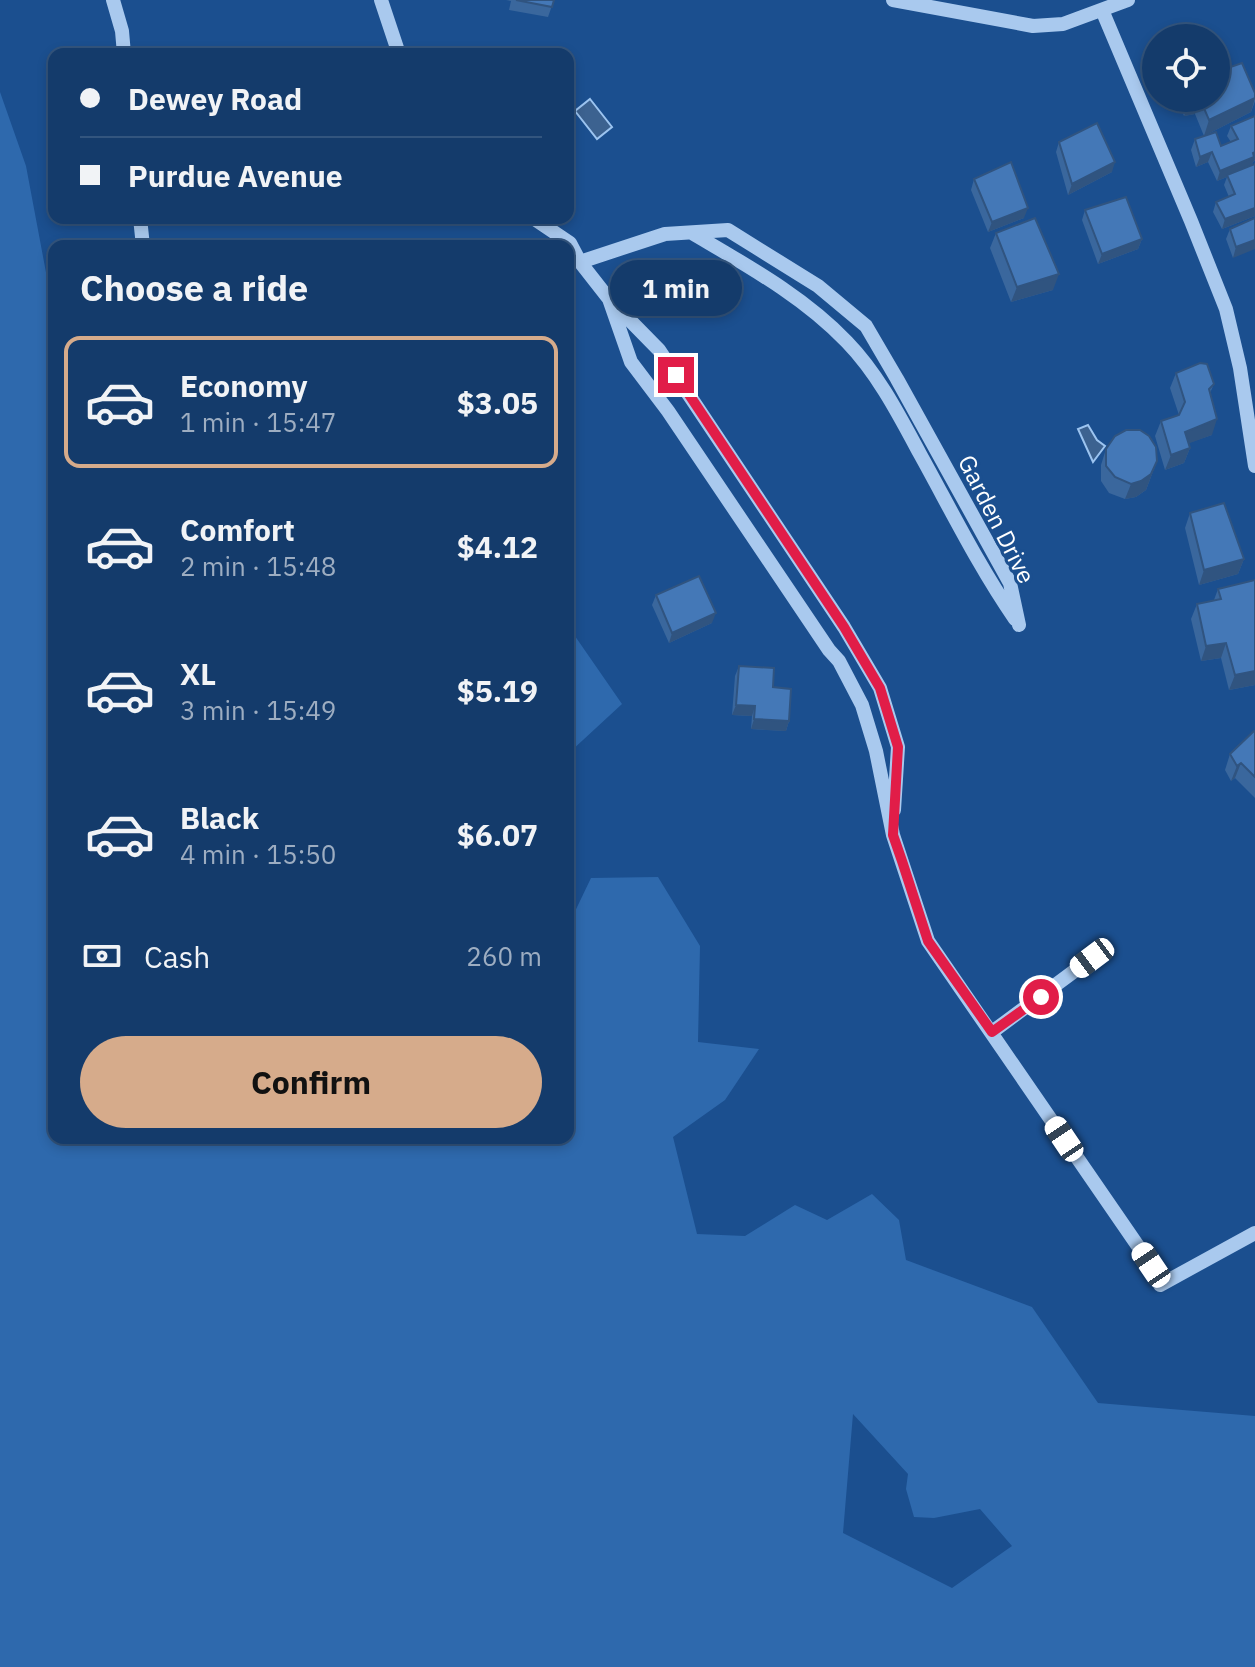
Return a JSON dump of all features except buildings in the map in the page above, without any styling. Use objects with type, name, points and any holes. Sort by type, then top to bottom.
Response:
[{"type":"street","points":[[113,0],[123,48]]},
{"type":"street","points":[[381,0],[397,48]]},
{"type":"street","points":[[893,0],[1033,26],[1063,24],[1128,0]]},
{"type":"street","points":[[1102,10],[1226,309],[1240,368],[1255,466]]},
{"type":"street","points":[[542,224],[566,240]]},
{"type":"street","name":"Garden Drive","points":[[580,262],[665,234],[728,230],[818,286],[866,326],[1010,583],[1019,625],[996,591],[890,398],[849,344],[816,312],[769,279],[691,233]]},
{"type":"street","points":[[574,251],[609,299],[659,350],[844,627],[880,688],[898,747],[893,835]]},
{"type":"street","points":[[609,299],[631,362],[839,661],[862,705],[876,751],[893,835],[928,941],[1151,1265],[1160,1285],[1255,1233]]},
{"type":"street","points":[[992,1032],[1092,958]]},
{"type":"shaded area","points":[[0,92],[26,166],[48,283],[48,1144],[574,1144],[574,913],[591,878],[658,877],[700,946],[698,1042],[759,1049],[725,1100],[673,1137],[697,1234],[745,1236],[795,1205],[827,1220],[872,1194],[899,1220],[906,1260],[1032,1307],[1098,1403],[1255,1416],[1255,1667],[0,1667]],"holes":[[[853,1414],[908,1474],[906,1489],[914,1517],[934,1518],[980,1509],[1012,1546],[952,1588],[843,1533]]]},
{"type":"shaded area","points":[[590,99],[612,127],[597,139],[575,111]]},
{"type":"shaded area","points":[[1088,425],[1097,440],[1105,446],[1093,462],[1078,429]]},
{"type":"shaded area","points":[[574,635],[622,704],[574,748]]},
{"type":"route","points":[[676,375],[844,627],[880,688],[898,747],[893,835],[928,941],[992,1032],[1041,997]]}]
